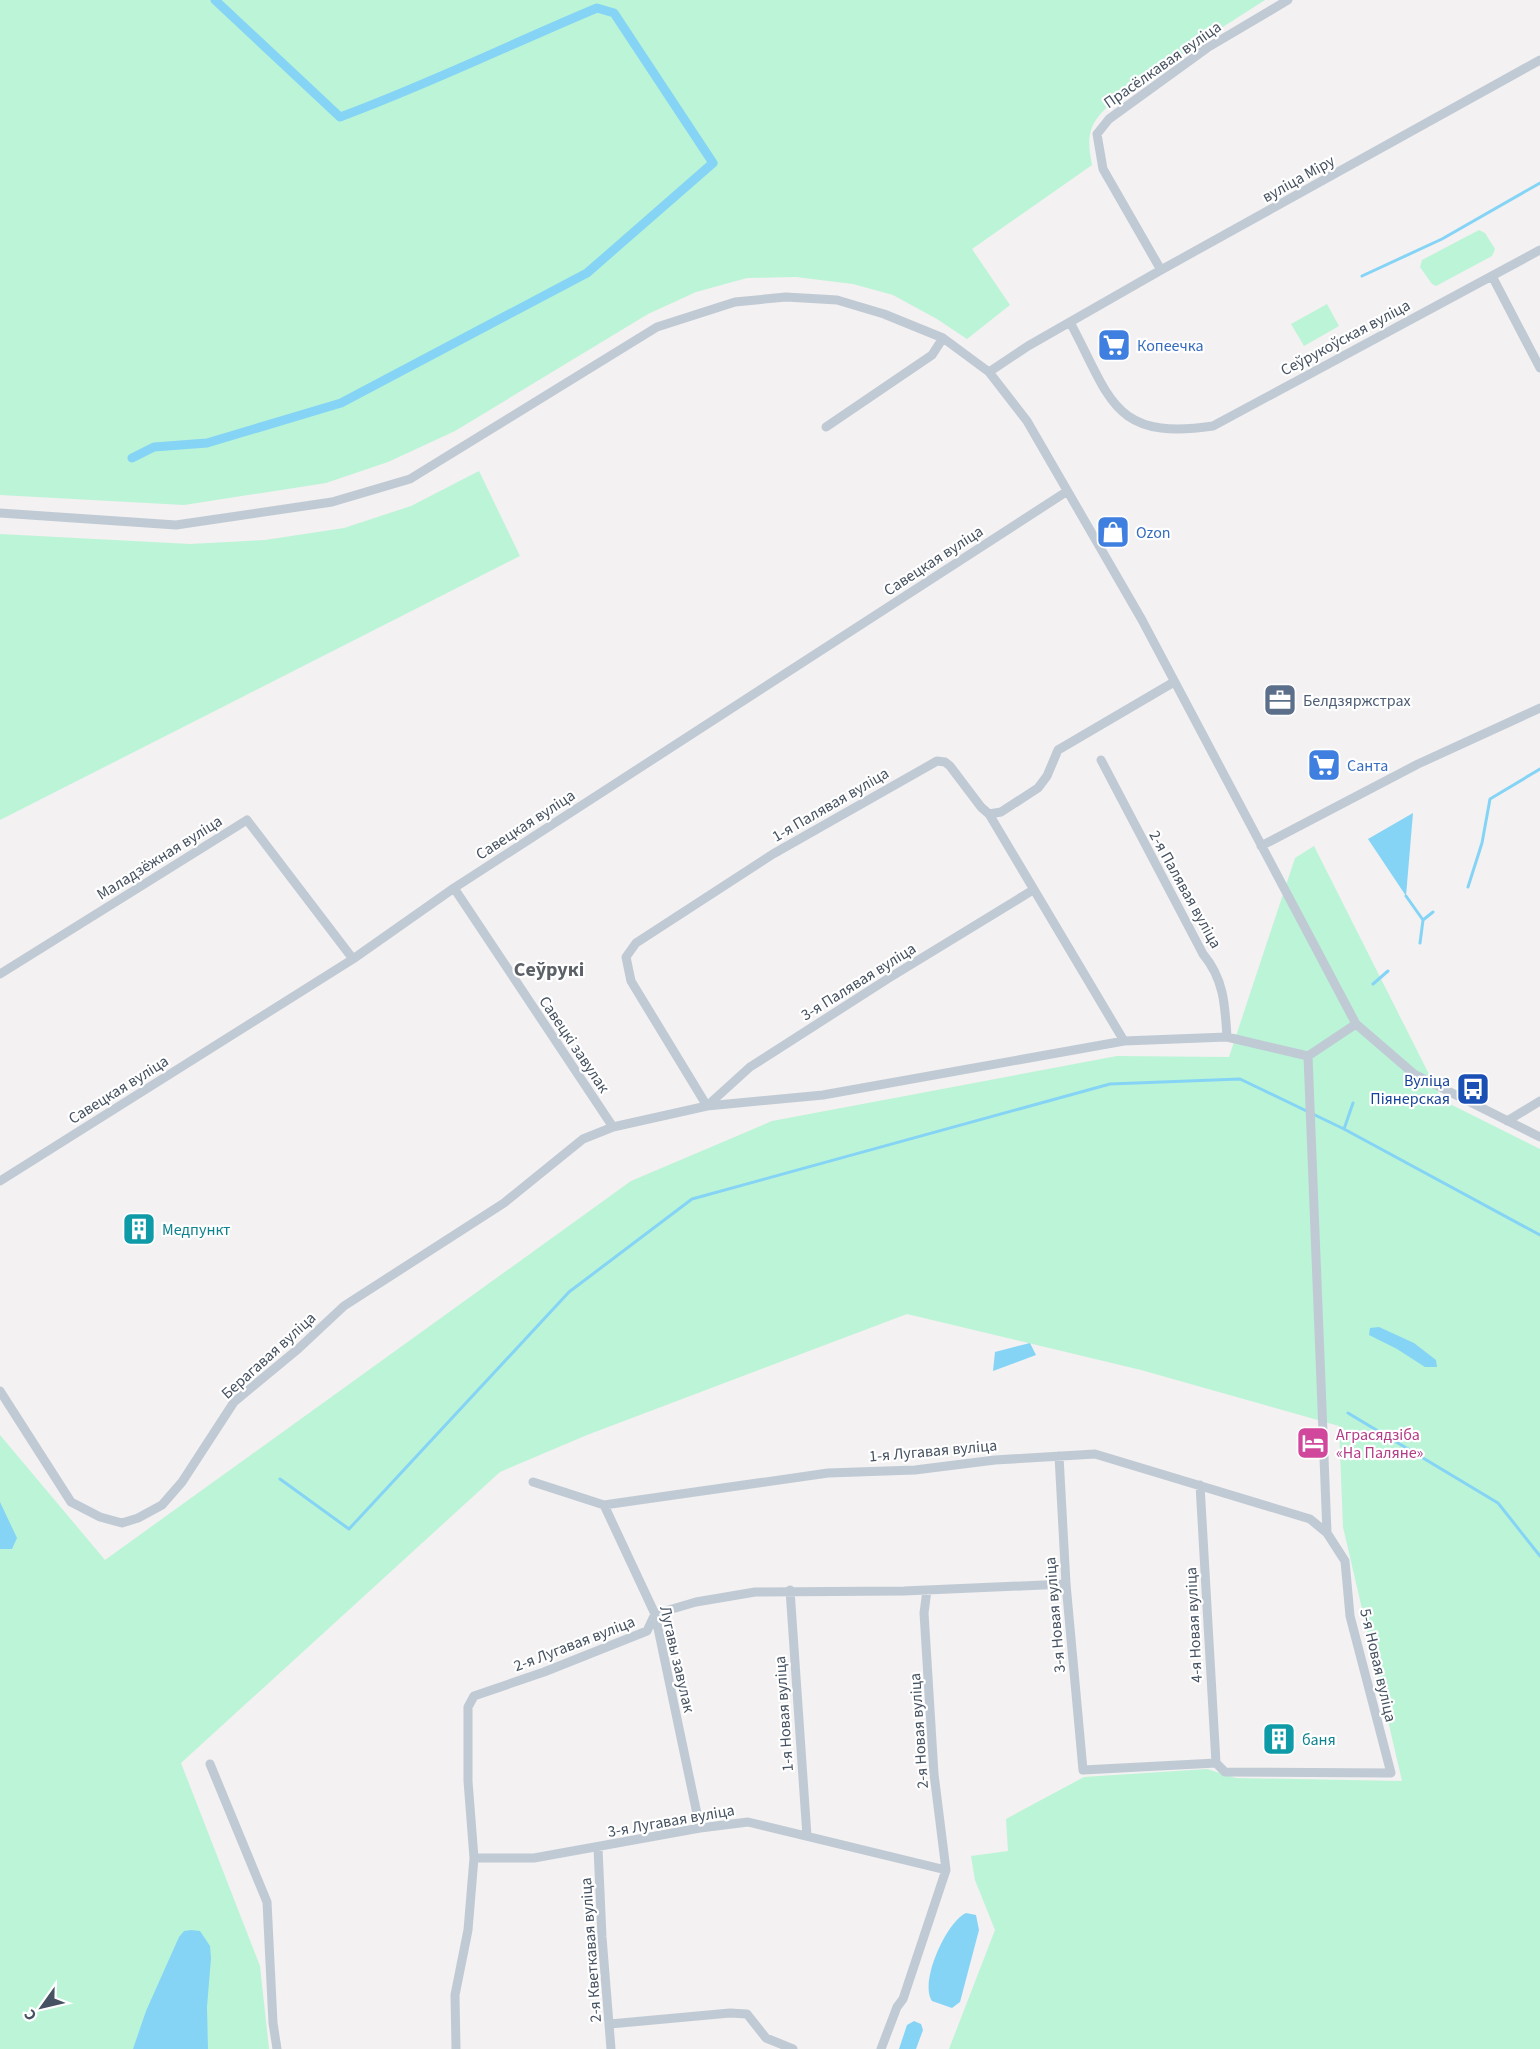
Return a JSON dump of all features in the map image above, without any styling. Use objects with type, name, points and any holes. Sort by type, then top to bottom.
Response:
[{"type":"street","name":"Прасёлкавая вуліца","points":[[1161,270],[1102,169],[1097,134],[1109,119],[1207,48],[1288,0]]},
{"type":"street","name":"вуліца Міру","points":[[988,372],[1028,346],[1071,324],[1161,270],[1540,60]]},
{"type":"street","name":"Сеўрукоўская вуліца","points":[[1071,324],[1096,377],[1119,410],[1151,428],[1178,431],[1213,426],[1540,250]]},
{"type":"street","points":[[1492,276],[1540,368]]},
{"type":"street","points":[[0,513],[176,525],[332,502],[410,479],[657,327],[735,302],[786,297],[837,300],[884,314],[943,338],[988,372],[1027,421],[1142,620],[1356,1024],[1414,1074],[1540,1137]]},
{"type":"street","points":[[826,427],[932,355],[943,338]]},
{"type":"street","name":"Савецкая вуліца","points":[[0,1181],[353,959],[454,888],[1066,492]]},
{"type":"street","points":[[1124,1041],[1032,890],[989,814],[1001,812],[1038,788],[1047,776],[1058,750],[1174,682]]},
{"type":"street","points":[[1261,846],[1418,764],[1540,708]]},
{"type":"street","name":"2-я Палявая вуліца","points":[[1101,760],[1197,944],[1213,966],[1225,996],[1227,1037]]},
{"type":"street","name":"1-я Палявая вуліца","points":[[707,1106],[631,981],[626,957],[636,943],[773,854],[937,761],[945,762],[950,766],[989,814]]},
{"type":"street","name":"Маладзёжная вуліца","points":[[0,974],[247,820],[353,959]]},
{"type":"street","name":"Савецкі завулак","points":[[454,888],[613,1127]]},
{"type":"street","name":"3-я Палявая вуліца","points":[[707,1106],[750,1068],[889,978],[1032,890]]},
{"type":"street","points":[[1327,1533],[1308,1056],[1356,1024]]},
{"type":"street","name":"Берагавая вуліца","points":[[0,1391],[71,1502],[100,1517],[122,1523],[138,1518],[162,1505],[182,1482],[234,1402],[298,1349],[344,1306],[504,1203],[583,1139],[613,1127],[707,1106],[823,1095],[1124,1041],[1227,1037],[1308,1056]]},
{"type":"street","points":[[1507,1121],[1540,1101]]},
{"type":"street","name":"1-я Лугавая вуліца","points":[[533,1482],[604,1505],[828,1473],[915,1470],[995,1460],[1095,1454],[1310,1519],[1327,1533]]},
{"type":"street","name":"3-я Новая вуліца","points":[[1059,1456],[1066,1584],[1083,1770],[1216,1763]]},
{"type":"street","name":"4-я Новая вуліца","points":[[1200,1485],[1216,1763]]},
{"type":"street","name":"Лугавы завулак","points":[[604,1505],[655,1614],[700,1828]]},
{"type":"street","name":"5-я Новая вуліца","points":[[1216,1763],[1226,1772],[1391,1773],[1350,1616],[1345,1561],[1327,1533]]},
{"type":"street","name":"2-я Лугавая вуліца","points":[[456,2049],[456,1995],[468,1930],[474,1858],[468,1781],[468,1707],[474,1696],[544,1672],[647,1631],[655,1614],[696,1602],[755,1592],[790,1590],[927,1590],[1066,1584]]},
{"type":"street","name":"1-я Новая вуліца","points":[[790,1590],[807,1836]]},
{"type":"street","name":"2-я Новая вуліца","points":[[927,1590],[924,1613],[934,1774],[946,1870]]},
{"type":"street","points":[[210,1764],[267,1902],[273,2023],[277,2049]]},
{"type":"street","name":"3-я Лугавая вуліца","points":[[474,1858],[534,1858],[700,1828],[748,1822],[946,1870]]},
{"type":"street","name":"2-я Кветкавая вуліца","points":[[598,1848],[611,2049]]},
{"type":"street","points":[[881,2049],[897,2007],[903,1999],[946,1870]]},
{"type":"street","points":[[610,2024],[730,2013],[747,2014],[766,2038],[793,2049]]},
{"type":"green space","points":[[0,0],[1265,0],[1201,41],[1108,106],[1092,126],[1090,133],[1089,147],[1092,165],[972,249],[1010,305],[967,339],[937,319],[893,295],[853,284],[796,277],[747,278],[696,292],[648,314],[455,431],[388,462],[326,483],[184,505],[0,495]]},
{"type":"green space","points":[[1479,230],[1485,233],[1495,249],[1492,256],[1436,286],[1432,284],[1420,267],[1422,260]]},
{"type":"green space","points":[[1327,304],[1339,326],[1304,346],[1291,324]]},
{"type":"green space","points":[[479,471],[520,556],[0,820],[0,534],[190,544],[265,540],[344,528],[411,506]]},
{"type":"green space","points":[[1314,846],[1442,1100],[1540,1149],[1540,2049],[949,2049],[995,1930],[975,1880],[971,1856],[1008,1851],[1006,1819],[1084,1777],[1207,1769],[1236,1778],[1402,1781],[1343,1527],[1339,1426],[1141,1370],[907,1314],[587,1435],[500,1472],[181,1763],[260,1966],[269,2049],[0,2049],[0,1435],[105,1560],[631,1181],[772,1121],[1117,1056],[1229,1057],[1295,858]]},
{"type":"water","points":[[1413,813],[1406,896],[1368,839]]},
{"type":"water","points":[[1379,1327],[1414,1343],[1436,1360],[1437,1367],[1425,1367],[1369,1335],[1370,1328]]},
{"type":"water","points":[[1030,1343],[1036,1355],[993,1371],[995,1352]]},
{"type":"water","points":[[0,1502],[17,1538],[12,1549],[0,1549]]},
{"type":"water","points":[[966,1913],[976,1915],[979,1930],[960,2002],[952,2008],[932,2001],[929,1981],[943,1940],[950,1928]]},
{"type":"water","points":[[184,1931],[200,1931],[210,1946],[207,2007],[208,2049],[133,2049],[146,2011],[179,1937]]},
{"type":"water","points":[[914,2021],[921,2024],[923,2030],[916,2049],[899,2049],[907,2025]]},
{"type":"waterway","points":[[132,458],[154,447],[207,443],[341,403],[587,273],[713,163],[614,13],[597,8],[437,78],[340,117],[215,0]]},
{"type":"waterway","points":[[1362,276],[1442,239],[1540,183]]},
{"type":"waterway","points":[[1468,887],[1482,843],[1490,799],[1540,769]]},
{"type":"waterway","points":[[1406,896],[1423,920],[1420,943]]},
{"type":"waterway","points":[[1423,920],[1433,912]]},
{"type":"waterway","points":[[1373,984],[1388,971]]},
{"type":"waterway","points":[[280,1479],[349,1529],[569,1292],[692,1199],[1110,1084],[1240,1079],[1344,1129],[1540,1235]]},
{"type":"waterway","points":[[1344,1129],[1353,1103]]},
{"type":"waterway","points":[[1348,1413],[1498,1503],[1540,1556]]},
{"type":"place","name":"Копеечка","points":[[1114,345]]},
{"type":"place","name":"Ozon","points":[[1113,532]]},
{"type":"place","name":"Белдзяржстрах","points":[[1280,700]]},
{"type":"place","name":"Санта","points":[[1324,765]]},
{"type":"place","name":"Вуліца Піянерская","points":[[1473,1089]]},
{"type":"place","name":"Медпункт","points":[[139,1229]]},
{"type":"place","name":"Аграсядзіба «На Паляне»","points":[[1313,1443]]},
{"type":"place","name":"баня","points":[[1279,1739]]},
{"type":"district","name":"Сеўрукі","points":[[549,969]]}]
